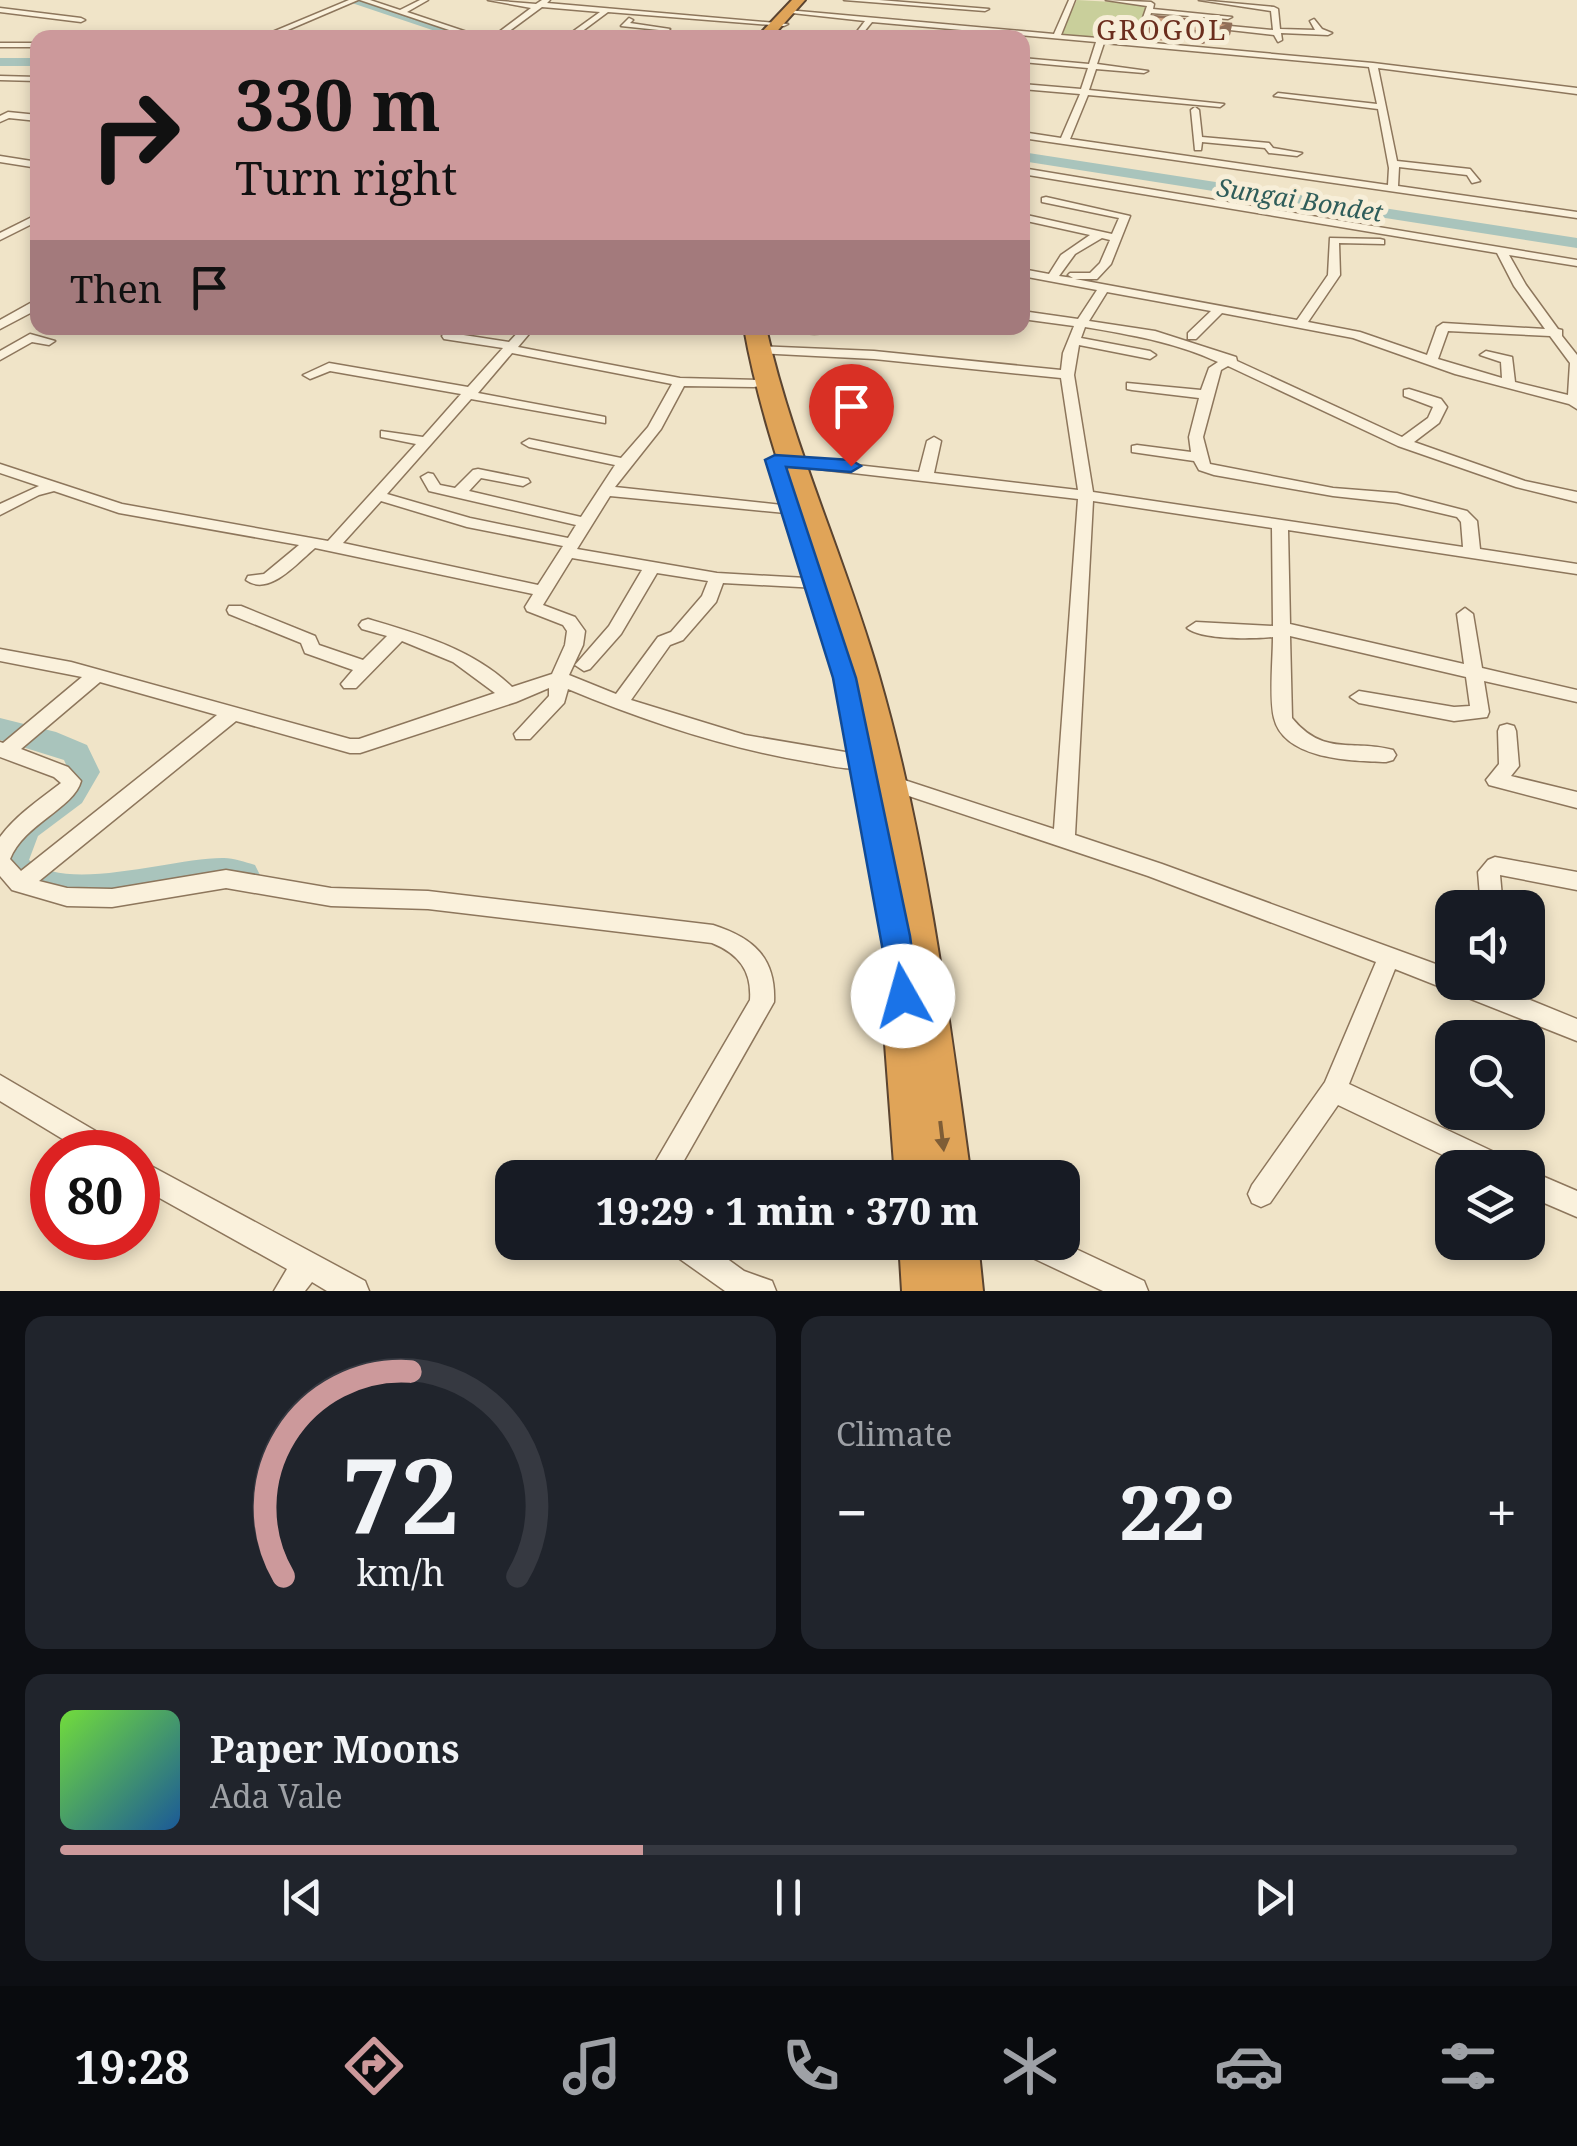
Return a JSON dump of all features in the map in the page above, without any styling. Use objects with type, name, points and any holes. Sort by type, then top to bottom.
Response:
[{"type":"highway","points":[[785,15],[807,0]]},
{"type":"highway","points":[[754,355],[782,460],[826,584],[844,678],[876,772],[918,950],[945,1160]]},
{"type":"highway","points":[[782,460],[791,511],[826,584]]},
{"type":"highway","points":[[876,772],[917,1160]]},
{"type":"highway","points":[[925,1260],[928,1291]]},
{"type":"highway","points":[[954,1260],[957,1291]]},
{"type":"street","points":[[282,30],[356,0],[457,30]]},
{"type":"street","points":[[400,12],[424,0]]},
{"type":"street","points":[[491,0],[622,12],[637,6],[673,4],[661,15]]},
{"type":"street","points":[[706,0],[751,2]]},
{"type":"street","points":[[848,0],[988,5]]},
{"type":"street","points":[[912,0],[988,5]]},
{"type":"street","points":[[1058,36],[1072,0]]},
{"type":"street","points":[[1109,0],[1236,17],[1240,5]]},
{"type":"street","points":[[1197,14],[1201,0],[1274,9],[1279,56]]},
{"type":"street","points":[[730,20],[751,2]]},
{"type":"street","points":[[480,30],[506,30],[542,4]]},
{"type":"street","points":[[978,30],[988,5]]},
{"type":"street","points":[[1138,43],[1153,5]]},
{"type":"street","points":[[637,6],[661,15],[730,20],[785,15],[871,19],[961,30]]},
{"type":"street","points":[[637,6],[624,24],[665,30]]},
{"type":"street","points":[[0,10],[81,20]]},
{"type":"street","points":[[577,30],[606,10]]},
{"type":"street","points":[[18,20],[36,14]]},
{"type":"street","points":[[861,30],[871,19]]},
{"type":"street","points":[[1146,20],[1328,33],[1314,22]]},
{"type":"street","points":[[1264,20],[1277,28]]},
{"type":"street","points":[[1168,46],[1173,34]]},
{"type":"street","points":[[1030,35],[1372,65],[1577,91]]},
{"type":"street","points":[[1215,38],[1278,44]]},
{"type":"street","points":[[1064,141],[1101,40]]},
{"type":"street","points":[[0,45],[30,45]]},
{"type":"street","points":[[1064,47],[1097,50]]},
{"type":"street","points":[[1030,61],[1144,71]]},
{"type":"street","points":[[1372,65],[1394,163],[1393,188]]},
{"type":"street","points":[[0,78],[30,78]]},
{"type":"street","points":[[1030,84],[1220,104]]},
{"type":"street","points":[[1278,96],[1380,106]]},
{"type":"street","points":[[1195,110],[1195,158]]},
{"type":"street","points":[[3,116],[30,118]]},
{"type":"street","points":[[1266,134],[1268,168]]},
{"type":"street","points":[[1030,136],[1338,175],[1393,188],[1577,215]]},
{"type":"street","points":[[1198,139],[1232,138],[1297,154]]},
{"type":"street","points":[[0,159],[30,163]]},
{"type":"street","points":[[1394,163],[1470,172],[1475,180]]},
{"type":"street","points":[[1030,172],[1577,263]]},
{"type":"street","points":[[1067,282],[1072,275],[1095,276],[1105,264],[1124,215],[1145,190]]},
{"type":"street","points":[[1046,200],[1124,215]]},
{"type":"street","points":[[1030,219],[1117,238]]},
{"type":"street","points":[[0,237],[30,221]]},
{"type":"street","points":[[1052,279],[1066,255],[1099,235]]},
{"type":"street","points":[[1301,323],[1334,274],[1334,240],[1380,242]]},
{"type":"street","points":[[1030,274],[1301,323],[1376,341],[1431,362],[1576,403],[1576,363],[1558,333],[1520,286],[1501,250]]},
{"type":"street","points":[[1064,840],[1086,495],[1067,375],[1074,340],[1103,289]]},
{"type":"street","points":[[0,325],[30,308]]},
{"type":"street","points":[[1192,336],[1218,311]]},
{"type":"street","points":[[0,313],[30,319]]},
{"type":"street","points":[[1030,316],[1172,339],[1230,360],[1404,442],[1521,484],[1577,496]]},
{"type":"street","points":[[1431,362],[1443,327],[1558,333]]},
{"type":"street","points":[[449,335],[680,382],[754,355],[1067,375]]},
{"type":"street","points":[[332,546],[522,335]]},
{"type":"street","points":[[0,356],[30,338],[49,341]]},
{"type":"street","points":[[1074,340],[1150,356]]},
{"type":"street","points":[[1486,355],[1507,360],[1509,386]]},
{"type":"street","points":[[1230,360],[1215,368],[1206,395],[1196,438],[1204,466],[1333,492],[1396,498],[1462,514],[1469,521],[1472,554]]},
{"type":"street","points":[[310,375],[329,368],[600,420]]},
{"type":"street","points":[[523,734],[556,700],[559,678],[574,645],[576,630],[568,621],[534,608],[569,547],[625,463],[654,429],[680,382]]},
{"type":"street","points":[[1132,386],[1206,395]]},
{"type":"street","points":[[1404,442],[1434,420],[1440,408],[1436,402],[1410,392]]},
{"type":"street","points":[[386,434],[424,441]]},
{"type":"street","points":[[926,475],[934,441]]},
{"type":"street","points":[[529,443],[625,463]]},
{"type":"street","points":[[1137,449],[1199,457]]},
{"type":"street","points":[[782,460],[1086,495],[1577,569]]},
{"type":"street","points":[[0,468],[118,508],[332,546],[543,591]]},
{"type":"street","points":[[458,494],[478,473],[523,482]]},
{"type":"street","points":[[428,476],[432,487],[587,523]]},
{"type":"street","points":[[0,510],[54,487]]},
{"type":"street","points":[[607,491],[791,511]]},
{"type":"street","points":[[376,495],[652,568],[717,578],[826,584]]},
{"type":"street","points":[[1280,526],[1283,719],[1288,727],[1329,752],[1365,757],[1386,755]]},
{"type":"street","points":[[254,580],[268,578],[311,543]]},
{"type":"street","points":[[584,665],[615,630],[652,568]]},
{"type":"street","points":[[619,704],[664,641],[676,636],[707,602],[717,578]]},
{"type":"street","points":[[235,610],[309,640],[313,650],[330,658],[366,668]]},
{"type":"street","points":[[1360,697],[1454,714],[1476,713],[1482,708],[1465,614]]},
{"type":"street","points":[[368,625],[459,656],[489,675],[510,697]]},
{"type":"street","points":[[1196,628],[1257,633],[1284,630],[1577,696]]},
{"type":"street","points":[[350,684],[399,634]]},
{"type":"street","points":[[0,655],[98,675],[355,747],[559,678],[619,704],[760,748],[876,772],[1435,973]]},
{"type":"street","points":[[6,748],[98,675]]},
{"type":"street","points":[[26,879],[232,713]]},
{"type":"street","points":[[1508,731],[1509,766],[1496,780],[1577,800]]},
{"type":"street","points":[[6,748],[61,772],[71,781],[70,787],[12,836],[0,861],[26,879],[67,897],[112,898],[226,878],[295,893],[527,910],[713,934],[731,940],[751,955],[758,966],[762,1002],[670,1160]]},
{"type":"street","points":[[1491,890],[1490,872],[1495,866],[1577,881]]},
{"type":"street","points":[[1261,1194],[1334,1090],[1389,957]]},
{"type":"street","points":[[1521,1000],[1577,1030]]},
{"type":"street","points":[[1334,1090],[1462,1150]]},
{"type":"street","points":[[2,1091],[69,1130]]},
{"type":"street","points":[[160,1184],[355,1291]]},
{"type":"street","points":[[1545,1190],[1577,1204]]},
{"type":"street","points":[[705,1260],[737,1283],[762,1291]]},
{"type":"street","points":[[1068,1260],[1134,1291]]},
{"type":"street","points":[[288,1291],[307,1266]]},
{"type":"green space","points":[[1077,0],[1149,4],[1137,42],[1059,36]]},
{"type":"building","points":[[1153,16],[1232,24],[1205,33],[1172,27],[1145,28]]},
{"type":"waterway","points":[[348,0],[444,30]]},
{"type":"waterway","name":"Sungai Bondet","points":[[0,62],[30,62]]},
{"type":"waterway","name":"Sungai Bondet","points":[[1030,157],[1577,243]]},
{"type":"waterway","points":[[0,729],[45,740],[76,753],[85,772],[71,795],[25,828],[11,864],[31,882],[93,888],[225,871],[243,875]]},
{"type":"district","name":"GROGOL","points":[[1162,30]]},
{"type":"route","points":[[851,466],[775,460],[844,678],[896,936],[903,996]]}]
